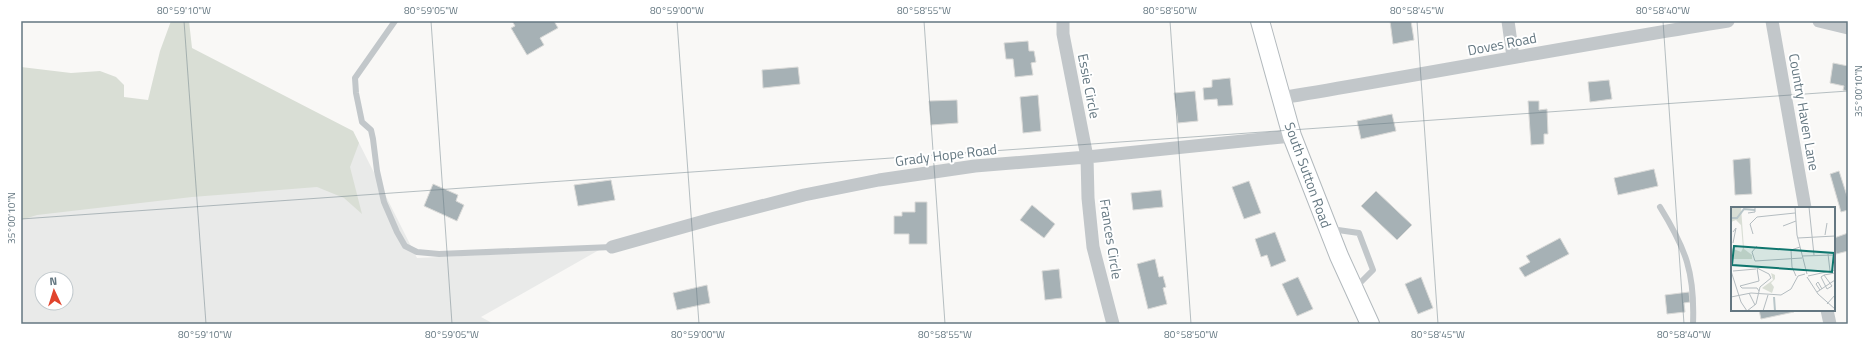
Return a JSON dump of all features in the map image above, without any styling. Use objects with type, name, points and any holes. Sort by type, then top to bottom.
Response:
[{"type":"main road","name":"South Sutton Road","points":[[1260,21],[1292,136],[1328,228],[1370,324]]},
{"type":"street","name":"Essie Circle","points":[[1063,21],[1063,34],[1087,157]]},
{"type":"street","points":[[1508,21],[1513,57]]},
{"type":"street","name":"Doves Road","points":[[1281,98],[1728,21]]},
{"type":"street","name":"Country Haven Lane","points":[[1772,21],[1805,207]]},
{"type":"street","points":[[1819,21],[1848,28]]},
{"type":"street","name":"Grady Hope Road","points":[[612,247],[804,195],[879,180],[975,166],[1087,157],[1292,136]]},
{"type":"street","name":"Frances Circle","points":[[1087,157],[1088,198],[1093,247],[1107,306],[1113,324]]},
{"type":"street","points":[[1827,311],[1830,324]]},
{"type":"lane","points":[[395,21],[355,78],[356,93],[362,122],[371,130],[374,139],[377,171],[384,202],[405,246],[417,252],[439,254],[612,247]]},
{"type":"lane","points":[[1660,207],[1684,250],[1689,267],[1693,298],[1693,324]]},
{"type":"lane","points":[[1328,228],[1359,233],[1373,270],[1354,289]]},
{"type":"shaded area","points":[[171,21],[189,21],[192,48],[353,131],[359,143],[350,167],[362,214],[344,198],[317,187],[192,197],[37,215],[21,220],[21,67],[71,73],[100,71],[116,77],[124,85],[124,97],[148,100],[160,51]]},
{"type":"shaded area","points":[[21,92],[353,131],[417,258],[599,250],[481,317],[494,324],[21,324]]},
{"type":"building","points":[[512,21],[554,21],[558,28],[540,38],[544,45],[527,55],[511,28],[515,26]]},
{"type":"building","points":[[1390,21],[1411,21],[1414,40],[1393,44]]},
{"type":"building","points":[[1028,41],[1029,51],[1034,51],[1036,62],[1031,63],[1033,75],[1015,77],[1013,59],[1006,59],[1004,43]]},
{"type":"building","points":[[1833,63],[1848,66],[1848,91],[1843,90],[1844,86],[1830,83]]},
{"type":"building","points":[[798,67],[800,84],[763,88],[762,70]]},
{"type":"building","points":[[1230,78],[1233,105],[1218,106],[1217,99],[1204,100],[1203,88],[1212,87],[1212,80]]},
{"type":"building","points":[[1609,80],[1612,99],[1590,102],[1588,82]]},
{"type":"building","points":[[1195,91],[1198,121],[1178,123],[1174,93]]},
{"type":"building","points":[[1038,95],[1041,131],[1023,133],[1020,97]]},
{"type":"building","points":[[957,100],[958,123],[931,125],[929,101]]},
{"type":"building","points":[[1528,101],[1539,101],[1539,110],[1547,109],[1548,134],[1544,134],[1544,144],[1531,145]]},
{"type":"building","points":[[1392,114],[1396,131],[1361,139],[1357,121]]},
{"type":"building","points":[[1750,158],[1752,194],[1735,195],[1733,160]]},
{"type":"building","points":[[1654,169],[1658,186],[1618,195],[1614,178]]},
{"type":"building","points":[[1839,171],[1848,199],[1848,210],[1841,212],[1830,174]]},
{"type":"building","points":[[611,180],[615,200],[578,206],[574,185]]},
{"type":"building","points":[[1249,181],[1261,213],[1244,219],[1232,187]]},
{"type":"building","points":[[433,184],[458,195],[456,201],[464,205],[457,221],[424,206]]},
{"type":"building","points":[[1161,190],[1163,207],[1133,210],[1131,193]]},
{"type":"building","points":[[1376,191],[1412,225],[1397,240],[1361,206]]},
{"type":"building","points":[[915,202],[927,202],[927,244],[909,244],[909,234],[894,234],[894,216],[902,216],[902,212],[915,212]]},
{"type":"building","points":[[1032,205],[1055,224],[1044,238],[1020,220]]},
{"type":"building","points":[[1275,232],[1286,261],[1271,267],[1267,255],[1261,257],[1255,239]]},
{"type":"building","points":[[1848,233],[1848,251],[1836,254],[1835,238]]},
{"type":"building","points":[[1560,238],[1569,254],[1525,277],[1519,268],[1530,262],[1526,256]]},
{"type":"building","points":[[1155,259],[1159,277],[1163,276],[1166,287],[1163,288],[1167,304],[1148,309],[1137,264]]},
{"type":"building","points":[[1059,269],[1062,298],[1045,300],[1042,271]]},
{"type":"building","points":[[1298,277],[1313,309],[1297,316],[1282,284]]},
{"type":"building","points":[[1421,277],[1433,308],[1418,314],[1405,284]]},
{"type":"building","points":[[707,285],[710,303],[677,310],[673,293]]},
{"type":"building","points":[[1689,292],[1690,302],[1684,303],[1685,312],[1667,314],[1665,295]]},
{"type":"building","points":[[1759,311],[1794,312],[1761,319]]}]
